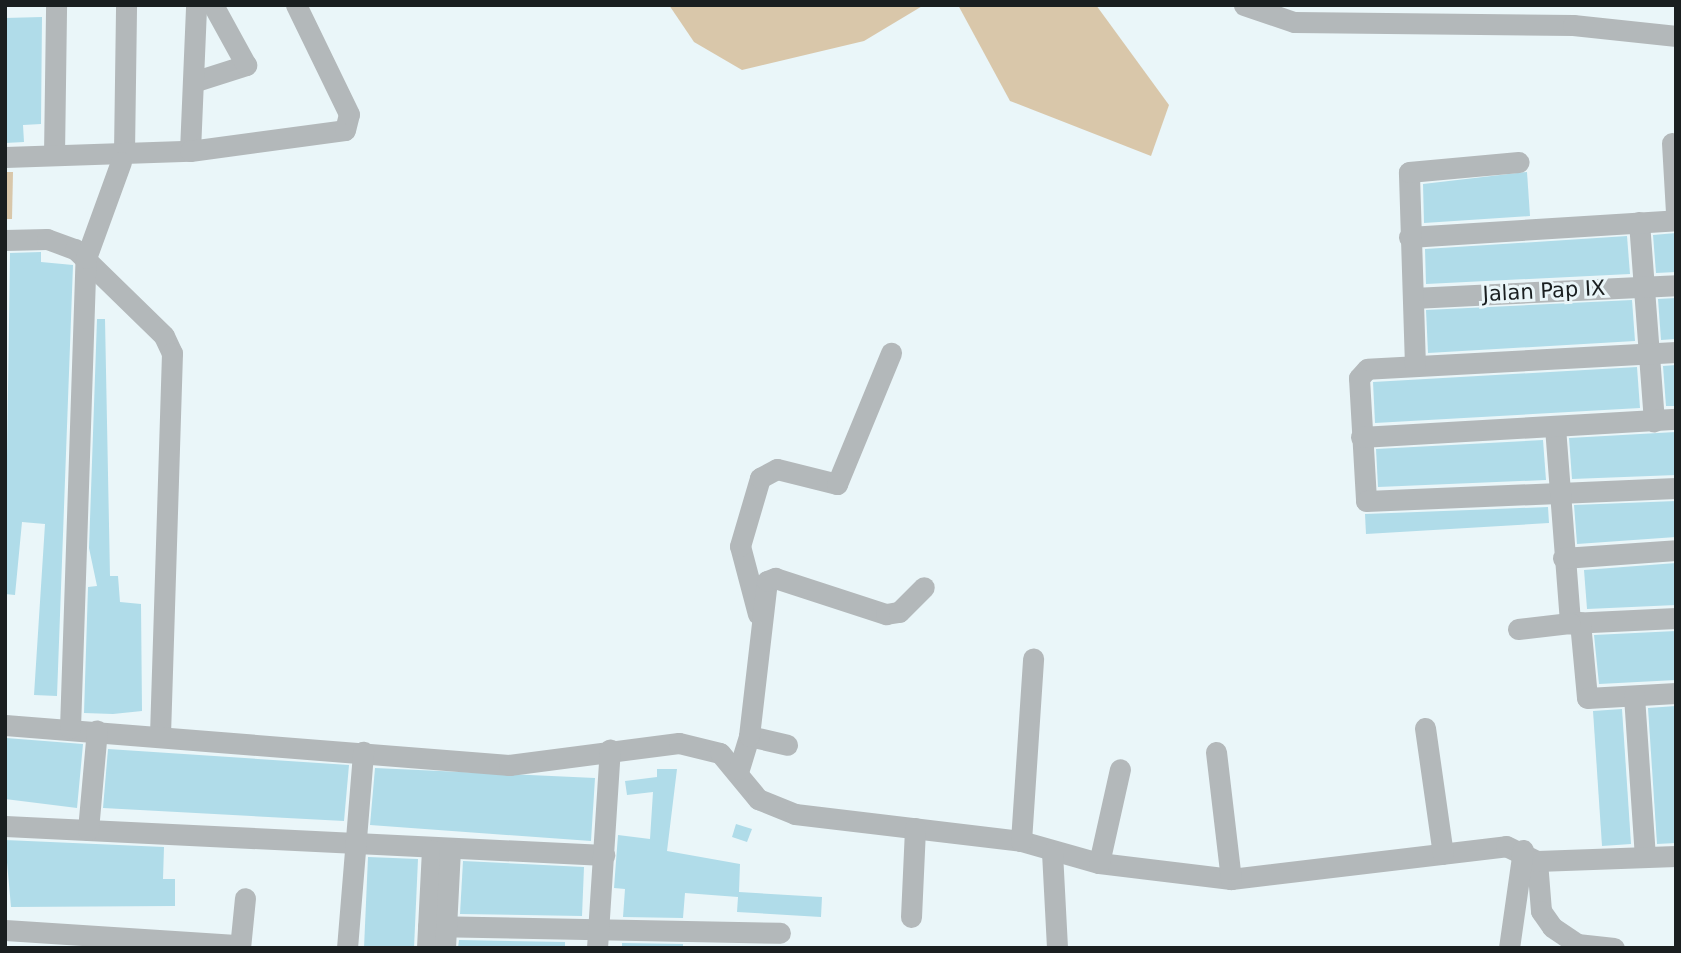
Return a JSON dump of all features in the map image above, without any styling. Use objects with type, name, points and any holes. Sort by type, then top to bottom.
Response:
[{"type":"street","points":[[54,155],[56,5]]},
{"type":"street","points":[[70,728],[86,258],[122,158],[127,5]]},
{"type":"street","points":[[190,150],[196,5]]},
{"type":"street","points":[[193,82],[246,65],[213,5]]},
{"type":"street","points":[[5,157],[54,155],[122,158],[351,127],[296,5]]},
{"type":"street","points":[[1244,5],[1294,22],[1573,24],[1676,36]]},
{"type":"street","points":[[1672,143],[1676,212]]},
{"type":"street","points":[[1415,366],[1409,237],[1411,170],[1519,162]]},
{"type":"street","points":[[1409,237],[1676,220]]},
{"type":"street","points":[[1639,222],[1654,421]]},
{"type":"street","points":[[5,240],[60,242],[86,258],[164,336],[172,353],[160,734]]},
{"type":"street","name":"Jalan Pap IX","points":[[1413,298],[1676,285]]},
{"type":"street","points":[[1676,352],[1361,371],[1363,495],[1370,502],[1676,488]]},
{"type":"street","points":[[758,614],[740,546],[760,478],[776,469],[837,484],[891,353]]},
{"type":"street","points":[[1361,437],[1676,419]]},
{"type":"street","points":[[1555,427],[1563,558],[1586,697],[1676,693]]},
{"type":"street","points":[[1563,558],[1676,550]]},
{"type":"street","points":[[739,769],[749,736],[758,614],[765,585],[775,578],[886,614],[899,612],[924,587]]},
{"type":"street","points":[[1518,629],[1676,618]]},
{"type":"street","points":[[1021,841],[1033,658]]},
{"type":"street","points":[[1634,696],[1645,857]]},
{"type":"street","points":[[5,725],[160,734],[509,765],[610,749],[692,745],[720,753],[739,769],[758,799],[776,809],[1021,841],[1052,852],[1099,863],[1231,879],[1443,854],[1676,856]]},
{"type":"street","points":[[1425,728],[1443,854]]},
{"type":"street","points":[[88,830],[97,730]]},
{"type":"street","points":[[749,736],[787,745]]},
{"type":"street","points":[[597,940],[610,749]]},
{"type":"street","points":[[347,948],[353,848],[363,752]]},
{"type":"street","points":[[1216,752],[1231,879]]},
{"type":"street","points":[[1099,863],[1120,769]]},
{"type":"street","points":[[5,826],[353,848],[604,855]]},
{"type":"street","points":[[911,917],[915,828]]},
{"type":"street","points":[[427,948],[440,934],[441,850]]},
{"type":"street","points":[[1052,852],[1057,948]]},
{"type":"street","points":[[1530,855],[1541,911],[1577,946],[1614,948]]},
{"type":"street","points":[[1509,948],[1530,855]]},
{"type":"street","points":[[5,930],[40,940],[240,946],[245,898]]},
{"type":"street","points":[[440,934],[507,939],[597,940],[780,933]]},
{"type":"shaded area","points":[[669,5],[924,5],[864,41],[742,70],[694,42]]},
{"type":"shaded area","points":[[958,5],[1096,5],[1169,105],[1151,156],[1010,101]]},
{"type":"shaded area","points":[[5,172],[13,172],[12,219],[5,219]]},
{"type":"building","points":[[42,17],[41,124],[23,125],[24,142],[5,143],[5,18]]},
{"type":"building","points":[[1527,172],[1530,216],[1424,223],[1423,184]]},
{"type":"building","points":[[1676,233],[1676,272],[1656,273],[1653,235]]},
{"type":"building","points":[[1627,236],[1630,274],[1426,284],[1425,249]]},
{"type":"building","points":[[41,252],[41,262],[73,265],[57,696],[34,695],[45,524],[22,522],[15,595],[5,594],[10,253]]},
{"type":"building","points":[[1676,298],[1676,339],[1661,340],[1658,299]]},
{"type":"building","points":[[1632,300],[1635,341],[1428,353],[1426,310]]},
{"type":"building","points":[[97,319],[105,319],[110,576],[118,576],[120,602],[141,604],[142,711],[113,714],[84,713],[88,587],[97,586],[89,548]]},
{"type":"building","points":[[1676,365],[1676,406],[1666,406],[1663,366]]},
{"type":"building","points":[[1637,367],[1640,408],[1375,423],[1373,382]]},
{"type":"building","points":[[1676,432],[1676,475],[1572,479],[1569,438]]},
{"type":"building","points":[[1543,440],[1546,480],[1378,487],[1376,449]]},
{"type":"building","points":[[1676,501],[1676,537],[1577,544],[1574,505]]},
{"type":"building","points":[[1548,507],[1549,523],[1366,534],[1365,514]]},
{"type":"building","points":[[1676,563],[1676,605],[1587,609],[1584,570]]},
{"type":"building","points":[[1676,631],[1676,680],[1599,684],[1594,635]]},
{"type":"building","points":[[1676,706],[1676,843],[1657,844],[1648,708]]},
{"type":"building","points":[[1622,709],[1631,844],[1602,846],[1593,711]]},
{"type":"building","points":[[6,738],[83,744],[77,808],[5,799]]},
{"type":"building","points":[[108,749],[349,765],[344,821],[103,808]]},
{"type":"building","points":[[375,768],[595,778],[591,841],[370,825]]},
{"type":"building","points":[[657,769],[677,769],[667,851],[740,864],[739,892],[822,897],[821,917],[737,912],[738,897],[685,893],[683,918],[623,917],[625,889],[614,888],[618,835],[650,839],[653,792],[627,795],[625,781],[657,777]]},
{"type":"building","points":[[736,824],[752,829],[747,842],[732,837]]},
{"type":"building","points":[[5,840],[164,847],[163,879],[175,879],[175,906],[11,907]]},
{"type":"building","points":[[368,857],[418,859],[414,948],[364,948]]},
{"type":"building","points":[[463,861],[584,867],[582,916],[460,914]]},
{"type":"building","points":[[459,940],[565,942],[565,948],[458,948]]},
{"type":"building","points":[[622,943],[683,944],[683,948],[622,948]]}]
